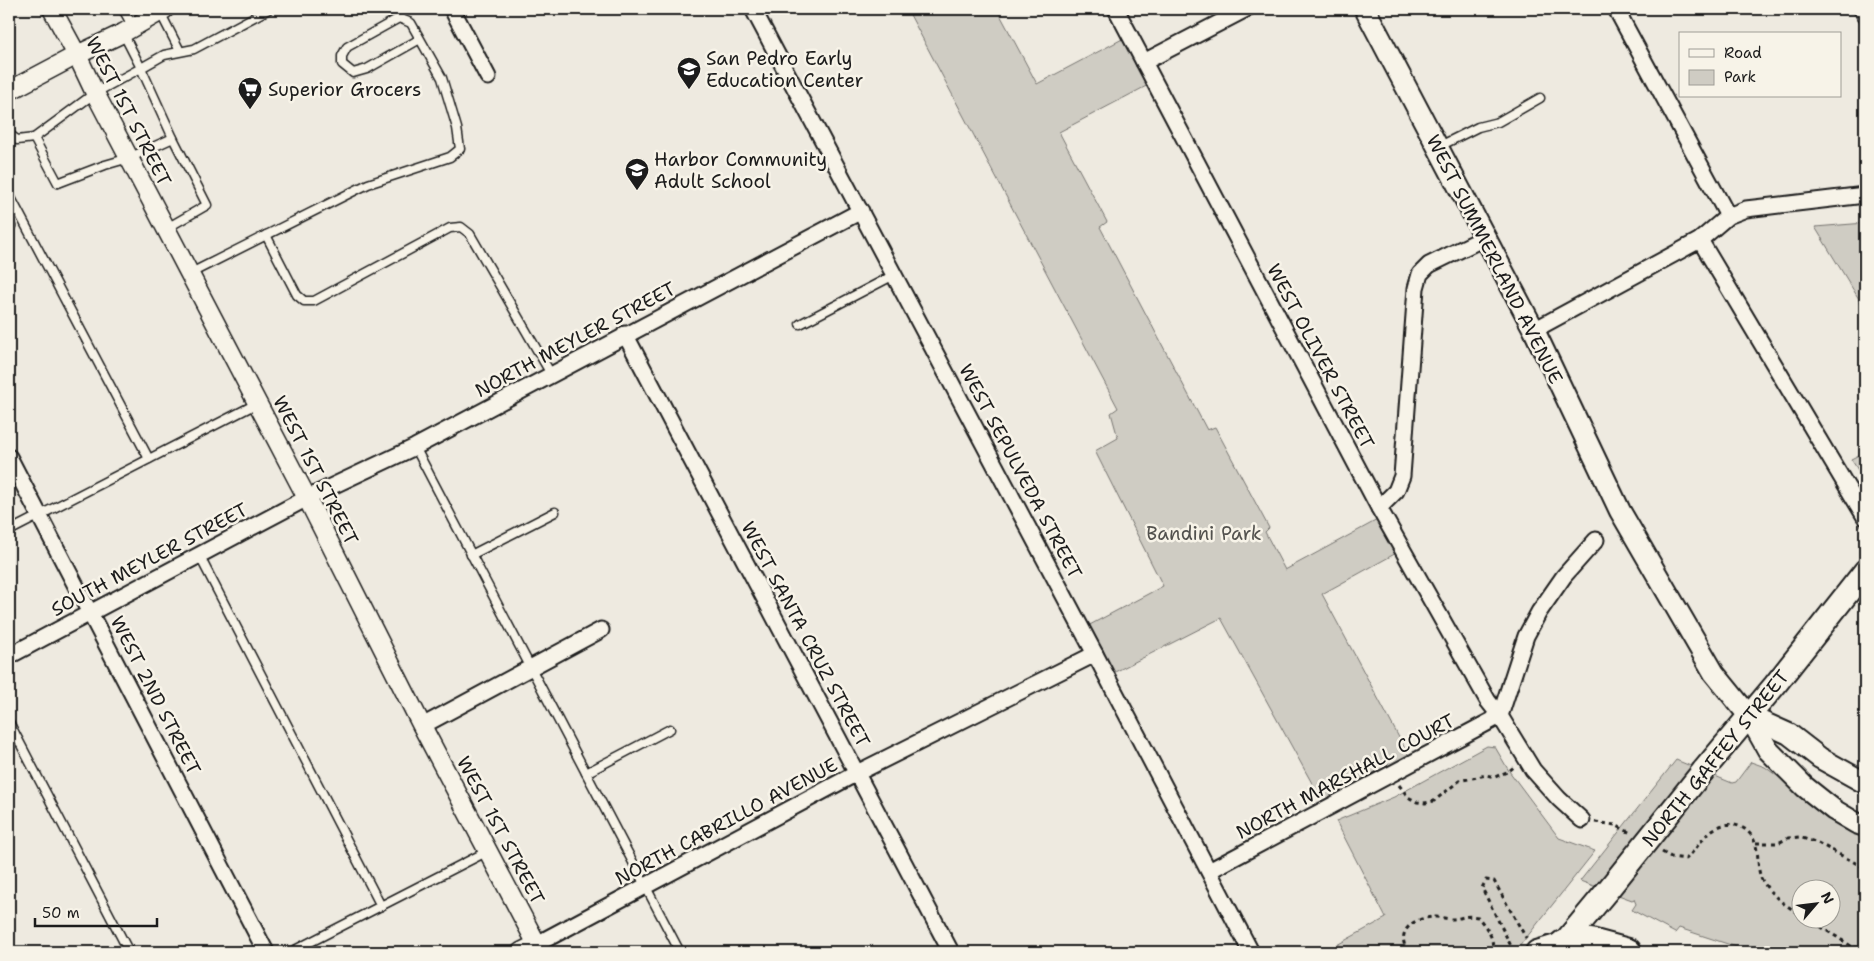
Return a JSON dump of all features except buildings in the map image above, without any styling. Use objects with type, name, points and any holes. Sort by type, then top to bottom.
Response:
[{"type":"highway","points":[[1561,948],[1590,942],[1628,952]]},
{"type":"main road","name":"WEST SUMMERLAND AVENUE","points":[[1365,9],[1534,330],[1620,512],[1714,673],[1749,716],[1768,750],[1805,787],[1834,810],[1865,826]]},
{"type":"main road","name":"NORTH GAFFEY STREET","points":[[1561,948],[1865,571]]},
{"type":"main road","points":[[1749,716],[1789,734],[1820,758],[1864,782]]},
{"type":"main road","points":[[1533,948],[1561,948]]},
{"type":"street","name":"WEST 1ST STREET","points":[[52,9],[258,403],[422,726],[488,851],[533,949]]},
{"type":"street","points":[[452,9],[488,77]]},
{"type":"street","name":"WEST OLIVER STREET","points":[[1116,9],[1379,508],[1488,702],[1500,716]]},
{"type":"street","points":[[1144,62],[1246,9]]},
{"type":"street","points":[[1616,9],[1728,216]]},
{"type":"street","points":[[1862,9],[1865,15]]},
{"type":"street","points":[[9,91],[163,10]]},
{"type":"street","name":"WEST SEPULVEDA STREET","points":[[757,10],[894,275],[1251,952]]},
{"type":"street","points":[[1534,330],[1700,240],[1728,216],[1746,209],[1865,196]]},
{"type":"street","name":"NORTH MEYLER STREET","points":[[307,498],[414,447],[861,211]]},
{"type":"street","points":[[1379,508],[1396,491],[1402,476],[1416,288],[1420,274],[1430,264],[1486,237]]},
{"type":"street","points":[[1700,240],[1865,517]]},
{"type":"street","name":"WEST SANTA CRUZ STREET","points":[[625,334],[951,952]]},
{"type":"street","name":"WEST 2ND STREET","points":[[9,457],[266,952]]},
{"type":"street","name":"SOUTH MEYLER STREET","points":[[9,656],[307,498]]},
{"type":"street","points":[[1582,820],[1558,799],[1533,770],[1500,716],[1526,636],[1539,612],[1564,576],[1596,540]]},
{"type":"street","points":[[422,726],[601,630]]},
{"type":"street","name":"NORTH CABRILLO AVENUE","points":[[533,949],[645,886],[857,773],[1095,654]]},
{"type":"street","name":"NORTH MARSHALL COURT","points":[[1209,871],[1500,716]]},
{"type":"lane","points":[[123,9],[141,68],[173,138],[207,205],[166,229]]},
{"type":"lane","points":[[9,134],[17,140],[34,138],[95,94],[164,55],[194,49],[269,9]]},
{"type":"lane","points":[[310,9],[319,9]]},
{"type":"lane","points":[[163,10],[180,51]]},
{"type":"lane","points":[[189,274],[368,184],[450,157],[460,149],[457,128],[442,78],[411,23],[400,18],[348,47],[342,56],[342,64],[353,73],[367,69],[420,39]]},
{"type":"lane","points":[[1438,147],[1478,127],[1498,122],[1540,98]]},
{"type":"lane","points":[[34,138],[58,183],[105,164],[129,158],[173,138]]},
{"type":"lane","points":[[9,194],[149,459]]},
{"type":"lane","points":[[266,235],[297,295],[304,301],[314,301],[450,228],[461,227],[470,234],[551,374]]},
{"type":"lane","points":[[800,324],[894,275]]},
{"type":"lane","points":[[9,531],[258,403]]},
{"type":"lane","points":[[414,447],[680,952]]},
{"type":"lane","points":[[472,555],[555,512]]},
{"type":"lane","points":[[199,555],[382,906]]},
{"type":"lane","points":[[9,722],[129,952]]},
{"type":"lane","points":[[586,774],[670,729]]},
{"type":"lane","points":[[292,952],[488,851]]},
{"type":"path","points":[[1392,774],[1408,797],[1417,802],[1425,803],[1434,801],[1459,781],[1486,774],[1495,777],[1509,771]]},
{"type":"path","points":[[1582,820],[1615,825],[1638,838]]},
{"type":"path","points":[[1654,848],[1671,857],[1686,859],[1696,851],[1710,831],[1726,824],[1738,824],[1756,843],[1761,877],[1768,890],[1792,909]]},
{"type":"path","points":[[1756,843],[1778,843],[1788,838],[1799,836],[1818,843],[1865,868]]},
{"type":"path","points":[[1514,952],[1482,888],[1486,880],[1494,881],[1533,948]]},
{"type":"path","points":[[1408,952],[1403,945],[1403,936],[1406,928],[1420,920],[1435,917],[1452,919],[1467,915],[1478,917],[1490,933],[1494,944],[1492,952]]},
{"type":"path","points":[[1823,928],[1852,946],[1865,951]]},
{"type":"green space","name":"Bandini Park","points":[[907,9],[997,9],[1037,84],[1128,36],[1152,83],[1059,132],[1107,222],[1100,227],[1207,430],[1215,427],[1269,528],[1265,532],[1285,570],[1381,518],[1400,551],[1322,594],[1410,758],[1324,805],[1221,618],[1109,675],[1084,628],[1163,586],[1095,451],[1118,438],[1111,413],[1118,408]]},
{"type":"green space","points":[[1865,223],[1865,309],[1815,227]]},
{"type":"green space","points":[[1865,452],[1865,481],[1851,459]]},
{"type":"green space","points":[[1487,746],[1495,747],[1509,771],[1559,838],[1595,851],[1515,952],[1324,952],[1386,918],[1336,821],[1394,797]]},
{"type":"green space","points":[[1676,760],[1732,783],[1736,782],[1751,762],[1765,767],[1853,832],[1865,838],[1865,952],[1752,952],[1679,928],[1675,933],[1632,910],[1636,904],[1634,899],[1632,900],[1580,881]]},
{"type":"place","name":"San Pedro Early Education Center","points":[[689,90]]},
{"type":"place","name":"Superior Grocers","points":[[250,110]]},
{"type":"place","name":"Harbor Community Adult School","points":[[637,191]]}]
